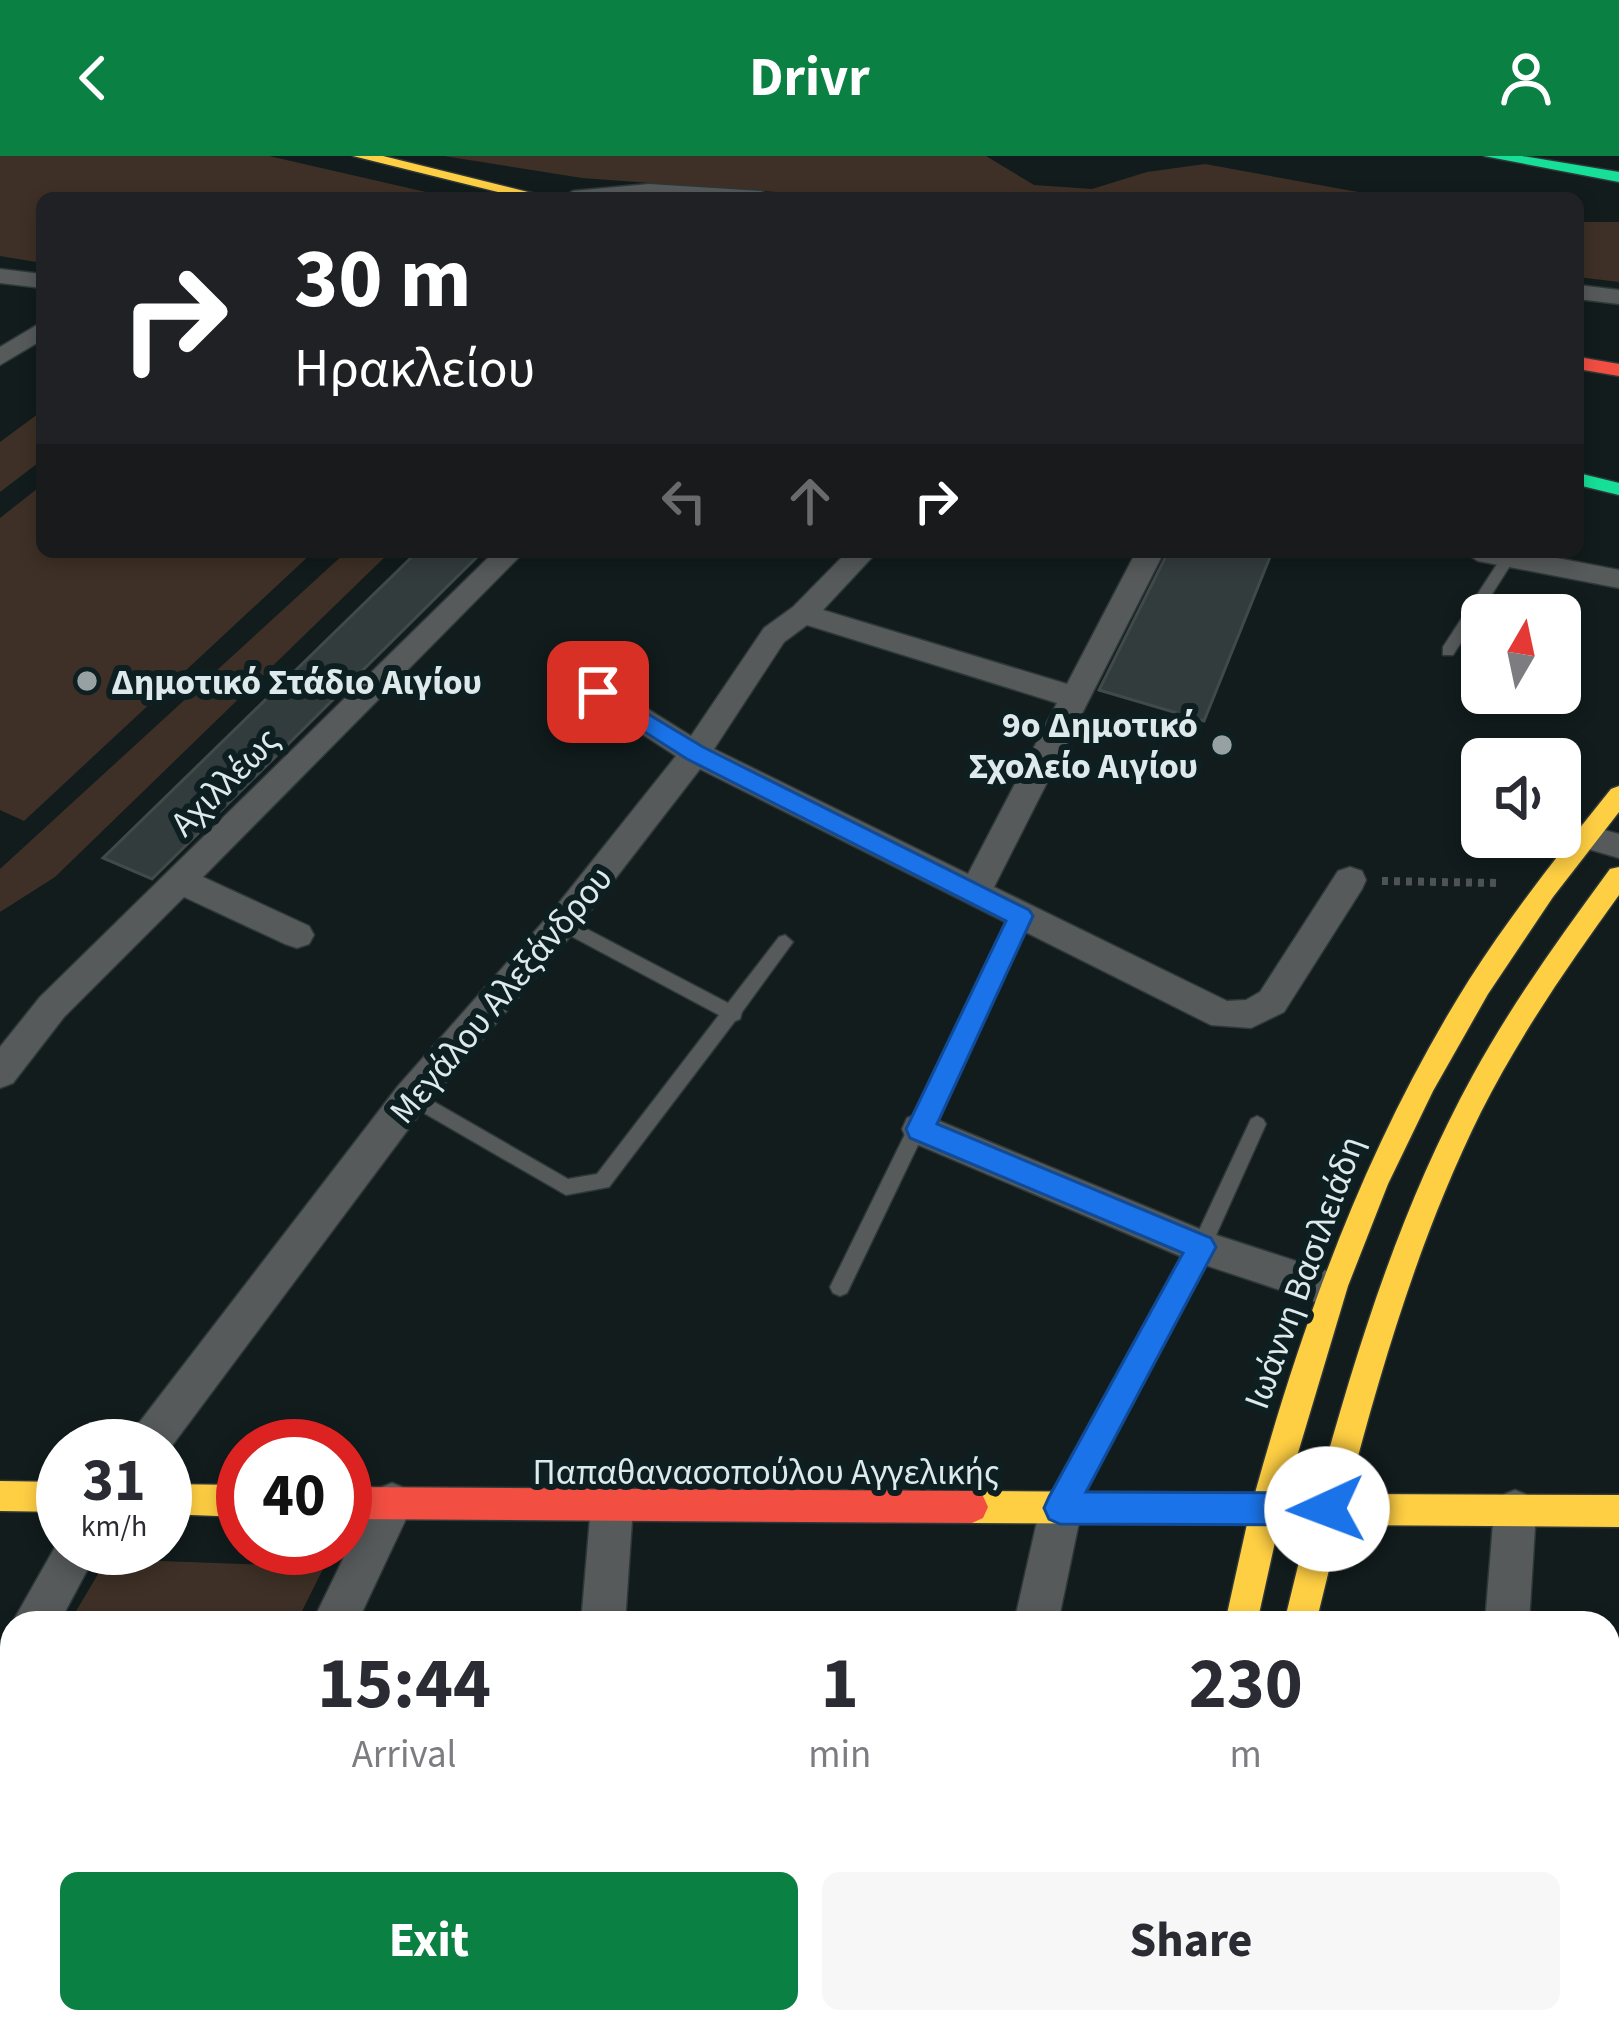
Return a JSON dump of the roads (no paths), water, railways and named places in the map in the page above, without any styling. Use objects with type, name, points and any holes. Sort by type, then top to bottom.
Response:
[{"type":"street","points":[[361,156],[518,192]]},
{"type":"street","points":[[1492,156],[1619,177]]},
{"type":"street","points":[[0,276],[36,280]]},
{"type":"street","points":[[1584,293],[1619,298]]},
{"type":"street","points":[[0,358],[36,333]]},
{"type":"street","points":[[1584,364],[1619,370]]},
{"type":"street","points":[[1584,480],[1619,489]]},
{"type":"street","name":"Αχιλλέως","points":[[0,1072],[52,1006],[504,558]]},
{"type":"street","name":"Μεγάλου Αλεξάνδρου","points":[[167,1419],[411,1097],[562,923],[695,753],[774,635],[803,614],[857,558]]},
{"type":"street","points":[[975,892],[1147,558]]},
{"type":"street","points":[[1513,558],[1619,579]]},
{"type":"street","points":[[803,614],[1074,697]]},
{"type":"street","points":[[566,671],[695,753],[1223,1015],[1251,1014],[1272,1002],[1350,880]]},
{"type":"street","name":"Ιωάννη Βασιλειάδη","points":[[1243,1611],[1285,1422],[1328,1288],[1406,1104],[1478,982],[1582,836],[1619,795]]},
{"type":"street","points":[[1582,836],[1619,846]]},
{"type":"street","points":[[1303,1611],[1373,1344],[1466,1114],[1551,970],[1619,876]]},
{"type":"street","points":[[179,880],[297,935]]},
{"type":"street","points":[[920,1129],[1201,1247],[1328,1288]]},
{"type":"street","points":[[0,1496],[36,1497]]},
{"type":"street","name":"Παπαθανασοπούλου Αγγελικής","points":[[372,1504],[1619,1511]]},
{"type":"street","points":[[340,1611],[392,1504]]},
{"type":"street","points":[[604,1611],[612,1506]]},
{"type":"street","points":[[1039,1611],[1060,1508]]},
{"type":"street","points":[[1508,1611],[1515,1511]]},
{"type":"street","points":[[41,1611],[63,1575]]},
{"type":"lane","points":[[1448,651],[1507,558]]},
{"type":"lane","points":[[840,1287],[1020,916]]},
{"type":"lane","points":[[562,923],[734,1014]]},
{"type":"lane","points":[[411,1097],[566,1187],[602,1181],[785,942]]},
{"type":"lane","points":[[1060,1508],[1201,1247],[1257,1124]]},
{"type":"place","name":"Δημοτικό Στάδιο Αιγίου","points":[[87,681]]},
{"type":"place","name":"9ο Δημοτικό Σχολείο Αιγίου","points":[[1222,745]]}]
